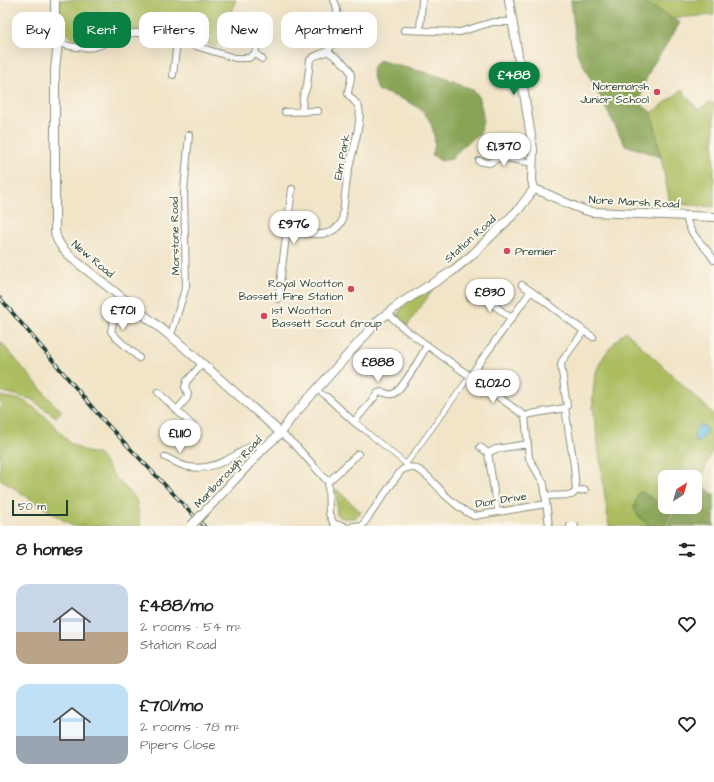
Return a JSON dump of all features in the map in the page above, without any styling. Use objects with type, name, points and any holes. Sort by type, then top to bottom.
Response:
[{"type":"street","name":"New Road","points":[[55,0],[55,12]]},
{"type":"street","points":[[302,112],[303,97],[308,82],[310,60],[312,57],[328,51],[335,40],[337,8],[334,0]]},
{"type":"street","points":[[420,30],[422,0]]},
{"type":"street","points":[[509,0],[533,149],[532,180],[534,189]]},
{"type":"street","points":[[404,30],[460,32],[493,22],[512,22]]},
{"type":"street","points":[[65,44],[79,47],[95,46],[101,45],[120,35],[131,32],[139,33]]},
{"type":"street","name":"New Road","points":[[57,48],[55,69],[56,236],[61,246],[70,256],[171,335],[281,433]]},
{"type":"street","points":[[173,75],[176,48]]},
{"type":"street","points":[[204,48],[234,58],[249,58],[255,54],[257,48]]},
{"type":"street","name":"Elm Park","points":[[287,232],[323,234],[333,231],[342,221],[347,176],[360,111],[357,104],[348,94],[351,71],[328,51]]},
{"type":"street","points":[[255,54],[262,59]]},
{"type":"street","points":[[285,112],[318,111]]},
{"type":"street","name":"Morstone Road","points":[[171,335],[186,286],[184,191],[189,134]]},
{"type":"street","points":[[479,161],[489,163],[500,157],[533,163]]},
{"type":"street","points":[[278,299],[292,189]]},
{"type":"street","name":"Nore Marsh Road","points":[[534,189],[551,194],[577,208],[592,212],[686,215],[714,218]]},
{"type":"street","name":"Station Road","points":[[281,433],[291,418],[370,329],[387,313],[451,272],[472,256],[519,209],[534,189]]},
{"type":"street","points":[[686,215],[687,224],[690,231],[714,260]]},
{"type":"street","points":[[522,285],[593,337]]},
{"type":"street","points":[[470,297],[480,295],[486,288]]},
{"type":"street","points":[[362,526],[531,291]]},
{"type":"street","points":[[480,295],[511,318]]},
{"type":"street","points":[[127,300],[113,322],[111,331],[139,358]]},
{"type":"street","points":[[387,313],[400,326],[525,416],[531,463],[544,484],[549,526]]},
{"type":"street","points":[[576,491],[561,365],[562,361],[584,331]]},
{"type":"street","points":[[354,422],[378,392],[383,391],[393,394],[397,390],[414,369],[427,345]]},
{"type":"street","points":[[177,410],[187,398],[188,394],[185,387],[187,381],[203,363]]},
{"type":"street","points":[[158,392],[192,425]]},
{"type":"street","points":[[321,393],[407,465]]},
{"type":"street","points":[[525,416],[565,408]]},
{"type":"street","points":[[281,433],[297,447],[328,482],[330,517],[334,524],[344,526]]},
{"type":"street","name":"Marlborough Road","points":[[191,526],[265,447],[281,433]]},
{"type":"street","points":[[488,453],[496,449],[528,444]]},
{"type":"street","points":[[165,457],[188,467],[210,467],[227,460],[253,445],[265,447]]},
{"type":"street","points":[[480,447],[488,453],[498,512]]},
{"type":"street","points":[[328,482],[358,454]]},
{"type":"street","name":"Dior Drive","points":[[407,465],[419,470],[431,478],[446,496],[470,515],[481,516],[546,504]]},
{"type":"street","points":[[545,496],[572,494],[576,491],[585,490]]},
{"type":"street","points":[[570,526],[575,526]]},
{"type":"green space","points":[[59,0],[236,0],[231,12],[217,12],[216,47],[209,44],[209,12],[139,12],[139,30],[131,30],[131,12],[73,12],[73,38],[65,31],[65,12],[59,12]]},
{"type":"green space","points":[[571,0],[642,0],[680,23],[652,66],[641,91],[641,104],[652,113],[661,157],[625,145],[577,53]]},
{"type":"green space","points":[[642,0],[714,0],[714,15],[672,18]]},
{"type":"green space","points":[[379,60],[446,78],[475,92],[479,97],[483,115],[483,122],[479,135],[464,145],[452,159],[441,161],[432,155],[435,146],[433,130],[430,121],[425,114],[411,103],[403,99],[377,90],[372,73],[373,66]]},
{"type":"green space","points":[[682,90],[698,110],[709,103],[714,103],[714,207],[670,203],[652,113]]},
{"type":"green space","points":[[435,287],[407,326],[400,320],[399,314],[401,308],[414,298]]},
{"type":"green space","points":[[625,331],[714,414],[714,446],[702,476],[702,470],[658,470],[658,503],[639,517],[650,526],[609,526],[593,408],[593,395],[594,383],[599,365],[609,349]]},
{"type":"green space","points":[[0,341],[53,403],[62,411],[56,417],[31,399],[0,391]]},
{"type":"green space","points":[[0,396],[22,400],[46,417],[70,443],[87,452],[100,456],[114,476],[136,499],[141,526],[72,526],[0,479]]},
{"type":"green space","points":[[702,485],[714,495],[714,526],[668,526],[675,514],[702,514]]},
{"type":"green space","points":[[336,489],[361,512],[355,518],[343,518],[337,515]]},
{"type":"green space","points":[[642,492],[658,502],[658,514],[670,514],[664,526],[650,526],[639,517],[634,508],[638,493]]},
{"type":"green space","points":[[670,514],[675,514],[668,526],[664,526]]},
{"type":"water","points":[[701,425],[707,430],[700,442],[696,442],[694,438],[695,432],[698,426]]},
{"type":"railway","points":[[0,298],[103,420],[204,526]]},
{"type":"place","name":"Noremarsh Junior School","points":[[657,92]]},
{"type":"place","name":"Premier","points":[[507,251]]},
{"type":"place","name":"Royal Wootton Bassett Fire Station","points":[[351,289]]},
{"type":"place","name":"1st Wootton Bassett Scout Group","points":[[264,316]]}]
